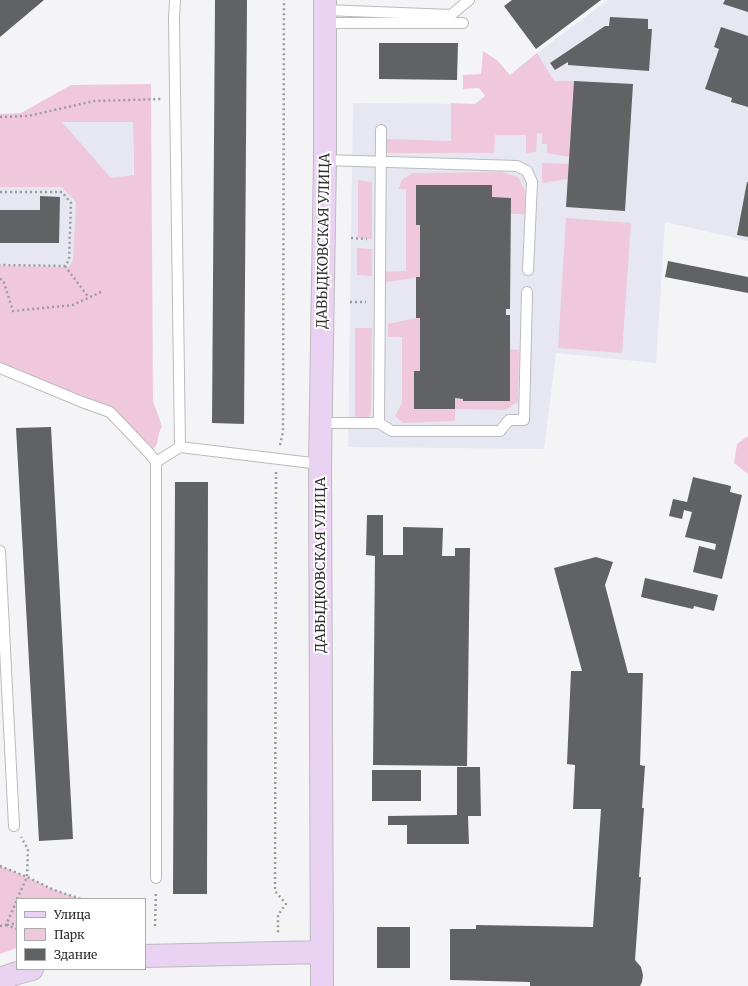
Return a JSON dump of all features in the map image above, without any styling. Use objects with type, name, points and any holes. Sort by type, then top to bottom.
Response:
[{"type":"street","name":"ДАВЫДКОВСКАЯ УЛИЦА","points":[[322,986],[320,464],[325,160],[325,11]]},
{"type":"street","points":[[146,956],[322,952]]},
{"type":"street","points":[[0,979],[28,970]]},
{"type":"lane","points":[[175,0],[180,447]]},
{"type":"lane","points":[[325,11],[451,16],[469,0]]},
{"type":"lane","points":[[325,11],[463,23]]},
{"type":"lane","points":[[379,423],[381,130]]},
{"type":"lane","points":[[325,160],[517,166],[527,171],[532,182],[528,270]]},
{"type":"lane","points":[[321,423],[379,423],[392,431],[500,431],[509,420],[524,420],[526,292]]},
{"type":"lane","points":[[0,368],[110,412],[156,462],[156,878]]},
{"type":"lane","points":[[156,462],[180,447],[320,464]]},
{"type":"lane","points":[[0,551],[14,826]]},
{"type":"path","points":[[0,117],[28,116],[94,101],[175,98]]},
{"type":"path","points":[[0,192],[62,192],[71,203],[69,260],[65,266]]},
{"type":"path","points":[[0,265],[65,266]]},
{"type":"path","points":[[65,266],[89,298]]},
{"type":"path","points":[[0,280],[3,280],[13,311],[73,305],[103,291]]},
{"type":"path","points":[[14,826],[28,849],[27,877],[18,898]]},
{"type":"path","points":[[0,866],[54,890],[78,898]]},
{"type":"path","points":[[155,926],[156,878]]},
{"type":"path","points":[[6,925],[16,902]]},
{"type":"path","points":[[278,933],[278,915],[286,904]]},
{"type":"path","points":[[0,926],[16,923]]},
{"type":"path","points":[[6,925],[16,929]]},
{"type":"shaded area","points":[[608,0],[748,0],[748,241],[665,222],[656,363],[556,353],[544,449],[348,447],[353,103],[476,104],[537,53]]},
{"type":"shaded area","points":[[0,122],[133,122],[135,357],[0,310]]},
{"type":"green space","points":[[483,51],[498,61],[510,75],[537,53],[554,81],[574,81],[569,157],[547,153],[547,144],[542,144],[542,134],[537,133],[536,152],[526,153],[526,135],[495,135],[494,153],[386,153],[387,139],[451,141],[451,103],[475,104],[485,96],[479,88],[463,89],[463,75],[481,74]]},
{"type":"green space","points":[[151,84],[153,401],[162,426],[157,444],[151,452],[113,411],[0,366],[0,266],[69,267],[73,260],[76,202],[62,187],[0,187],[0,114],[21,113],[71,85]],"holes":[[[62,122],[133,122],[134,175],[111,178]]]},
{"type":"green space","points":[[542,163],[569,164],[568,179],[542,183]]},
{"type":"green space","points":[[501,172],[518,177],[525,191],[525,214],[511,214],[511,198],[492,197],[492,185],[417,185],[416,225],[420,225],[420,277],[380,283],[380,272],[406,271],[406,189],[398,189],[403,179],[413,173]]},
{"type":"green space","points":[[358,180],[372,182],[372,239],[358,238]]},
{"type":"green space","points":[[566,218],[631,223],[622,353],[558,348]]},
{"type":"green space","points":[[357,248],[372,249],[372,276],[357,275]]},
{"type":"green space","points":[[420,318],[420,371],[414,372],[414,409],[455,409],[455,421],[403,423],[395,416],[402,403],[402,337],[388,337],[388,324]]},
{"type":"green space","points":[[355,328],[372,328],[371,413],[367,423],[355,423]]},
{"type":"green space","points":[[510,349],[519,350],[518,402],[505,410],[455,409],[455,398],[463,399],[464,401],[509,401]]},
{"type":"green space","points":[[748,436],[748,474],[734,463],[737,444]]},
{"type":"green space","points":[[0,866],[54,890],[78,898],[16,898],[16,948],[0,954]]},
{"type":"building","points":[[0,0],[44,0],[0,37]]},
{"type":"building","points":[[215,0],[247,0],[244,424],[212,423]]},
{"type":"building","points":[[512,0],[601,0],[536,49],[504,6]]},
{"type":"building","points":[[725,0],[748,0],[748,12],[723,4]]},
{"type":"building","points":[[610,17],[648,19],[648,29],[652,29],[649,71],[568,65],[568,62],[555,70],[550,63],[605,26],[609,26]]},
{"type":"building","points":[[721,27],[748,36],[748,107],[731,102],[732,98],[705,89],[719,49],[714,47]]},
{"type":"building","points":[[379,43],[458,43],[457,80],[379,79]]},
{"type":"building","points":[[574,81],[633,84],[625,211],[566,207]]},
{"type":"building","points":[[748,182],[748,237],[737,235]]},
{"type":"building","points":[[416,185],[492,185],[492,197],[511,198],[510,309],[506,309],[506,315],[510,315],[510,401],[463,401],[463,399],[455,398],[455,409],[414,409],[414,371],[420,371],[420,318],[416,318],[416,277],[420,277],[420,225],[416,225]]},
{"type":"building","points":[[40,196],[60,197],[59,243],[0,243],[0,210],[40,210]]},
{"type":"building","points":[[668,261],[748,277],[748,293],[665,277]]},
{"type":"building","points":[[51,427],[73,839],[39,841],[16,428]]},
{"type":"building","points":[[693,477],[731,486],[730,492],[742,495],[722,579],[693,572],[699,546],[715,550],[716,544],[685,537],[692,512],[684,510],[682,519],[669,516],[673,499],[687,502]]},
{"type":"building","points":[[175,482],[208,482],[207,894],[173,894]]},
{"type":"building","points":[[367,515],[383,515],[383,555],[403,555],[403,527],[443,528],[442,556],[455,556],[455,548],[470,548],[467,766],[373,765],[375,556],[366,555]]},
{"type":"building","points":[[596,557],[613,562],[605,585],[628,673],[643,673],[640,765],[645,766],[642,808],[644,808],[635,960],[641,967],[643,975],[642,982],[640,986],[530,986],[530,982],[450,980],[450,929],[476,929],[476,925],[593,927],[601,809],[573,809],[575,765],[567,764],[571,671],[582,671],[554,568]]},
{"type":"building","points":[[645,578],[718,595],[714,611],[694,606],[693,609],[641,597]]},
{"type":"building","points":[[457,767],[480,767],[481,816],[468,816],[469,844],[407,844],[407,825],[388,825],[388,816],[457,815]]},
{"type":"building","points":[[372,770],[421,770],[421,801],[372,801]]},
{"type":"building","points":[[377,927],[410,927],[410,968],[377,968]]}]
